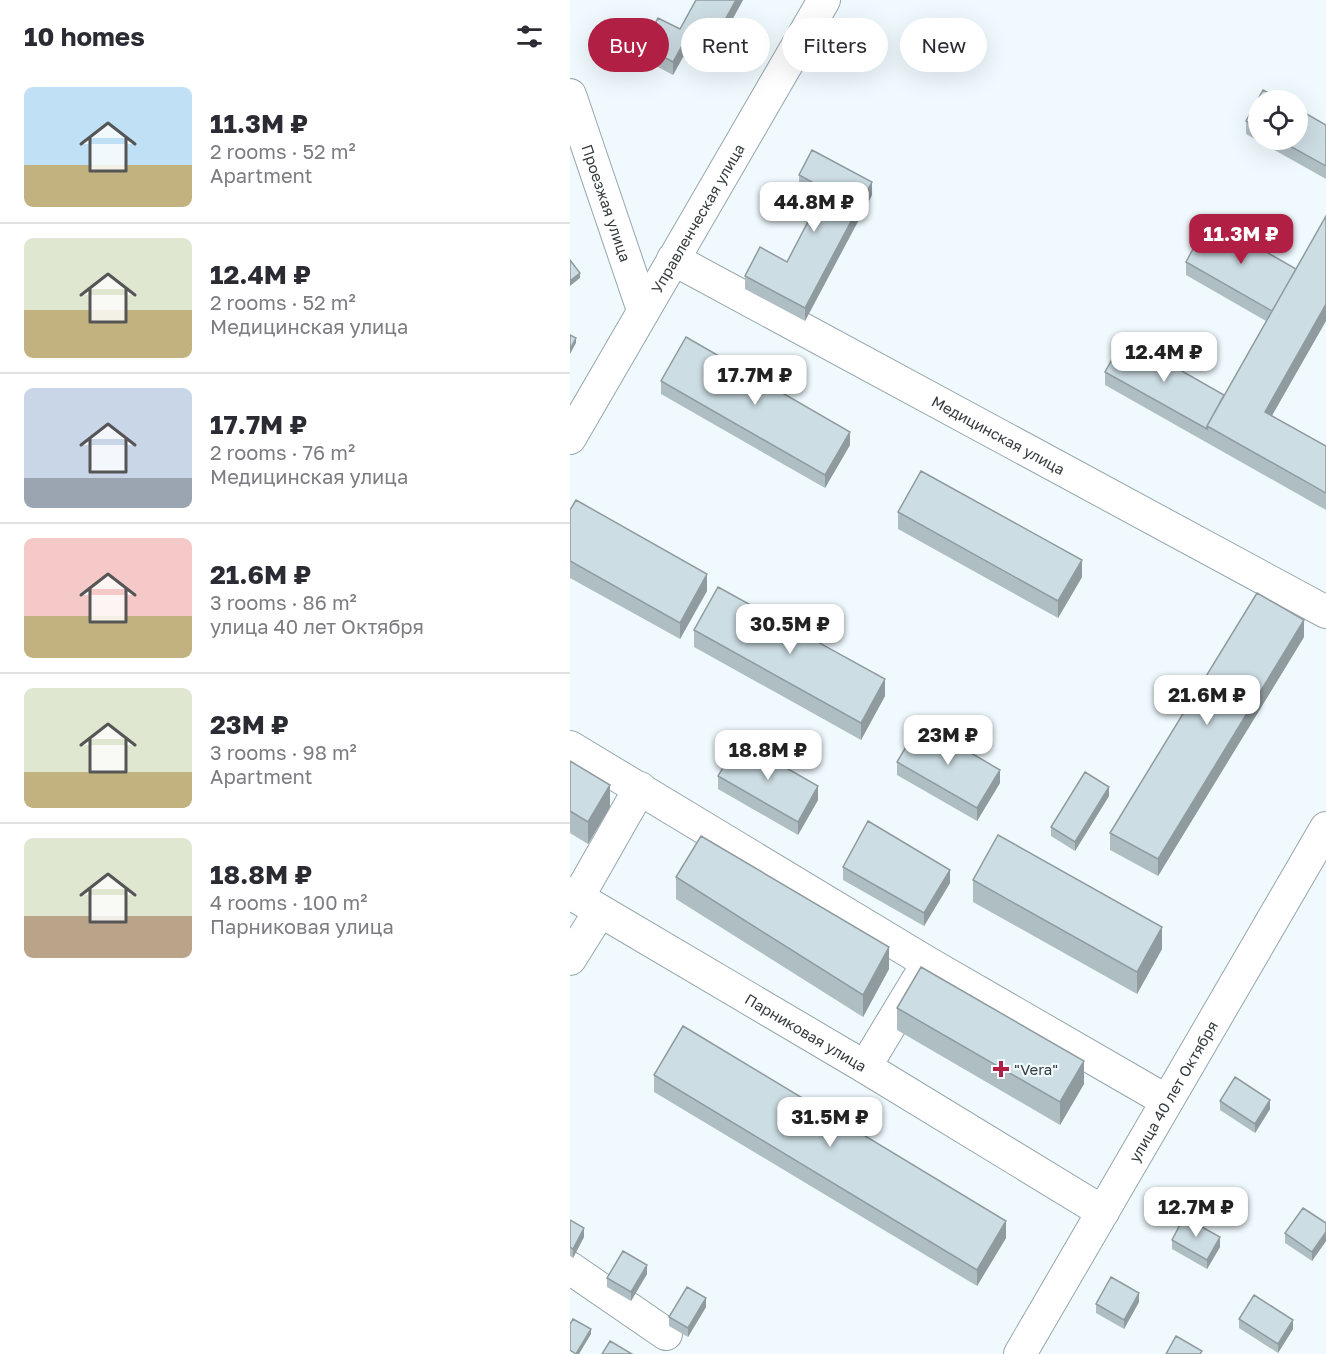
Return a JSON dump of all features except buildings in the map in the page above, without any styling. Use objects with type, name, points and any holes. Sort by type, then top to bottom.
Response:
[{"type":"street","name":"Управленческая улица","points":[[570,438],[824,0]]},
{"type":"street","name":"Проезжая улица","points":[[570,95],[643,310]]},
{"type":"street","name":"Медицинская улица","points":[[673,259],[1326,612]]},
{"type":"street","points":[[570,747],[928,963],[1167,1101]]},
{"type":"street","points":[[570,959],[583,900],[640,788]]},
{"type":"street","name":"улица 40 лет Октября","points":[[1020,1354],[1326,828]]},
{"type":"street","name":"Парниковая улица","points":[[583,900],[865,1067],[1103,1212]]},
{"type":"street","points":[[865,1067],[928,963]]},
{"type":"street","points":[[570,1268],[666,1334]]},
{"type":"place","name":"\"Vera\"","points":[[1001,1069]]}]
